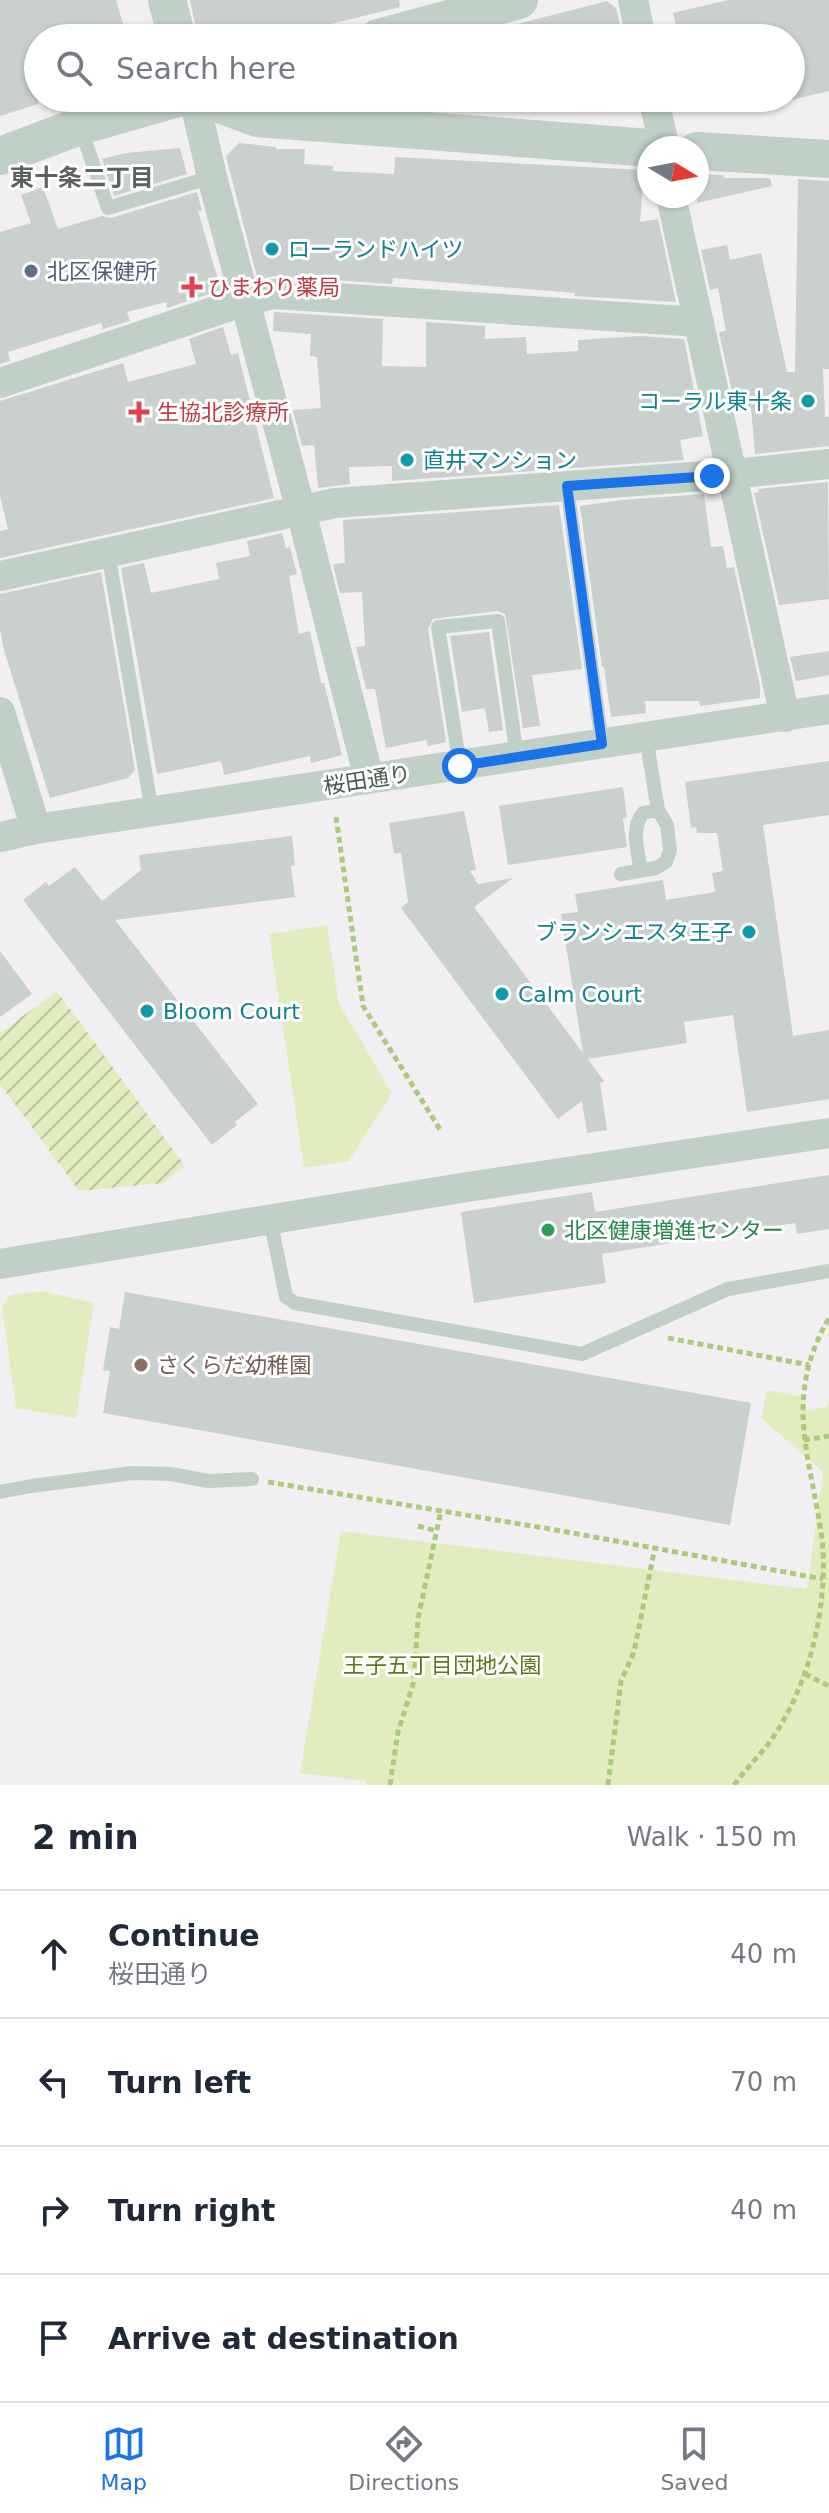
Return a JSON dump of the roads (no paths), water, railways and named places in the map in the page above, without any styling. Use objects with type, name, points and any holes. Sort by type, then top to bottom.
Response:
[{"type":"street","points":[[167,0],[173,24]]},
{"type":"street","points":[[430,24],[519,0]]},
{"type":"street","points":[[633,0],[638,24]]},
{"type":"street","points":[[0,156],[80,126],[129,112]]},
{"type":"street","points":[[197,112],[369,779]]},
{"type":"street","points":[[241,112],[257,118],[637,147]]},
{"type":"street","points":[[656,112],[662,136]]},
{"type":"street","points":[[709,152],[829,159]]},
{"type":"street","points":[[674,208],[785,717]]},
{"type":"street","points":[[0,383],[274,294],[699,322]]},
{"type":"street","points":[[0,576],[335,503],[733,474],[829,464]]},
{"type":"street","name":"桜田通り","points":[[0,837],[36,829],[829,709]]},
{"type":"street","points":[[0,712],[36,829]]},
{"type":"street","points":[[0,1264],[467,1187],[829,1133]]},
{"type":"lane","points":[[80,126],[108,208],[212,177]]},
{"type":"lane","points":[[567,486],[602,744]]},
{"type":"lane","points":[[108,552],[152,812]]},
{"type":"lane","points":[[460,766],[438,627],[498,621],[517,757]]},
{"type":"lane","points":[[621,874],[656,868],[666,862],[670,850],[667,825],[658,810],[646,737]]},
{"type":"lane","points":[[641,871],[636,821],[643,813],[658,810]]},
{"type":"lane","points":[[270,1219],[286,1297],[295,1303],[582,1354],[728,1289],[829,1271]]},
{"type":"lane","points":[[0,1492],[133,1473],[171,1474],[208,1481],[252,1479]]},
{"type":"place","name":"ローランドハイツ","points":[[272,249]]},
{"type":"place","name":"北区保健所","points":[[31,271]]},
{"type":"place","name":"ひまわり薬局","points":[[192,287]]},
{"type":"place","name":"コーラル東十条","points":[[808,401]]},
{"type":"place","name":"生協北診療所","points":[[139,412]]},
{"type":"place","name":"直井マンション","points":[[407,460]]},
{"type":"place","name":"ブランシエスタ王子","points":[[749,932]]},
{"type":"place","name":"Calm Court","points":[[502,994]]},
{"type":"place","name":"Bloom Court","points":[[147,1011]]},
{"type":"place","name":"北区健康増進センター","points":[[548,1230]]},
{"type":"place","name":"さくらだ幼稚園","points":[[141,1365]]},
{"type":"district","name":"東十条二丁目","points":[[82,178]]},
{"type":"park label","name":"王子五丁目団地公園","points":[[442,1665]]}]
